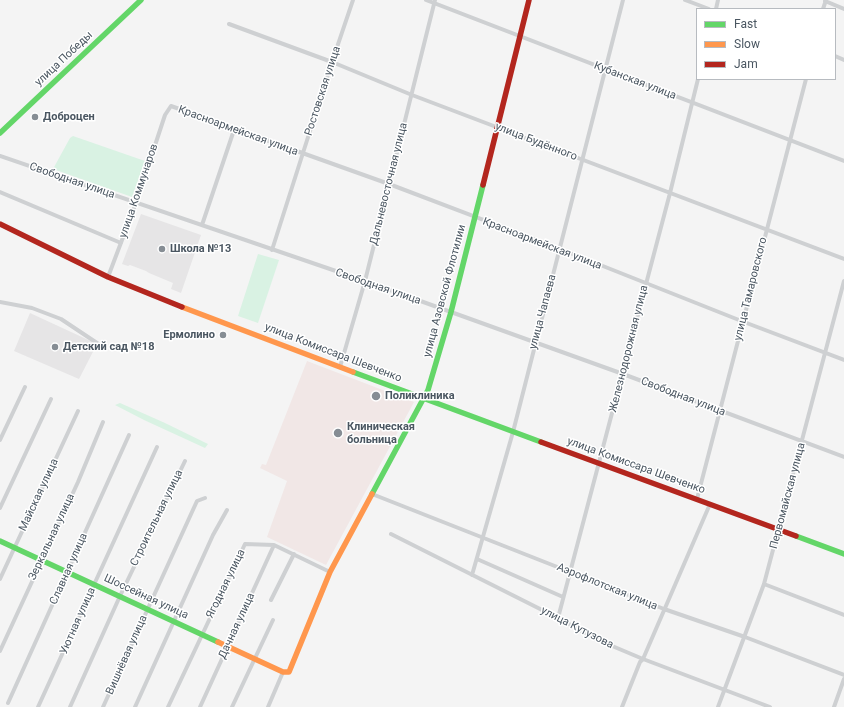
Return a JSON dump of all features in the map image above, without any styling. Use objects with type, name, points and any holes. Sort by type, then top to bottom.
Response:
[{"type":"street","name":"улица Победы","points":[[0,133],[141,0]]},
{"type":"street","name":"Ростовская улица","points":[[272,250],[353,0]]},
{"type":"street","name":"Кубанская улица","points":[[426,0],[844,161]]},
{"type":"street","name":"улица Азовской Флотилии","points":[[331,571],[428,390],[476,218],[529,0]]},
{"type":"street","name":"улица Чапаева","points":[[472,575],[513,432],[623,0]]},
{"type":"street","points":[[685,0],[706,8]]},
{"type":"street","points":[[826,1],[844,9]]},
{"type":"street","name":"Дальневосточная улица","points":[[340,367],[365,281],[434,2]]},
{"type":"street","name":"улица Будённого","points":[[229,24],[332,62],[412,95],[844,259]]},
{"type":"street","name":"Железнодорожная улица","points":[[558,618],[623,374],[698,80]]},
{"type":"street","name":"улица Тамаровского","points":[[697,499],[806,80]]},
{"type":"street","name":"Красноармейская улица","points":[[171,106],[234,130],[389,184],[844,360]]},
{"type":"street","name":"улица Коммунаров","points":[[108,277],[136,203],[165,115],[171,106]]},
{"type":"street","points":[[202,225],[234,130]]},
{"type":"street","name":"Свободная улица","points":[[0,156],[365,281],[623,374],[844,457]]},
{"type":"street","points":[[0,192],[121,243]]},
{"type":"street","name":"улица Комиссара Шевченко","points":[[0,224],[108,277],[180,306],[424,399],[844,554]]},
{"type":"street","name":"Первомайская улица","points":[[718,707],[764,584],[844,280]]},
{"type":"street","points":[[0,302],[32,308],[61,319],[100,345]]},
{"type":"street","points":[[0,440],[25,387]]},
{"type":"street","points":[[0,508],[51,399]]},
{"type":"street","name":"Майская улица","points":[[0,579],[78,411]]},
{"type":"street","name":"Зеркальная улица","points":[[0,651],[41,559],[78,482],[103,422]]},
{"type":"street","name":"Славная улица","points":[[8,702],[130,435]]},
{"type":"street","name":"Уютная улица","points":[[38,707],[157,447]]},
{"type":"street","name":"Строительная улица","points":[[70,707],[120,596],[185,461]]},
{"type":"street","name":"Аэрофлотская улица","points":[[372,494],[664,609],[745,637],[844,675]]},
{"type":"street","name":"Вишнёвая улица","points":[[103,707],[197,501],[205,498]]},
{"type":"street","points":[[622,707],[640,662],[643,659],[710,504]]},
{"type":"street","points":[[135,707],[213,535],[227,510]]},
{"type":"street","name":"улица Кутузова","points":[[391,534],[558,618],[598,640],[643,659],[770,707]]},
{"type":"street","name":"Шоссейная улица","points":[[0,541],[283,672]]},
{"type":"street","name":"Ягодная улица","points":[[168,707],[245,544],[274,545],[331,571]]},
{"type":"street","name":"Дачная улица","points":[[200,707],[274,545]]},
{"type":"street","points":[[271,600],[294,554]]},
{"type":"street","points":[[477,559],[563,597]]},
{"type":"street","points":[[268,707],[283,672],[289,672],[331,571]]},
{"type":"street","points":[[764,584],[844,615]]},
{"type":"street","points":[[232,707],[273,620]]},
{"type":"street","points":[[834,707],[844,680]]},
{"type":"shaded area","name":"Школа №13","points":[[141,214],[201,235],[181,293],[171,289],[173,283],[130,265],[128,266],[122,264]]},
{"type":"shaded area","name":"Детский сад №18","points":[[30,313],[97,344],[79,379],[14,351]]},
{"type":"shaded area","name":"Клиническая больница","points":[[307,361],[414,402],[326,565],[267,537],[287,481],[260,468],[262,464],[266,465]]},
{"type":"green space","points":[[73,136],[145,161],[132,197],[53,169],[70,138]]},
{"type":"green space","points":[[258,254],[279,260],[258,323],[238,316]]},
{"type":"green space","points":[[120,403],[208,444],[205,448],[115,405]]},
{"type":"traffic: fast","points":[[0,133],[141,0]]},
{"type":"traffic: fast","points":[[372,494],[428,390],[451,312],[483,185]]},
{"type":"traffic: fast","points":[[353,372],[541,442]]},
{"type":"traffic: fast","points":[[796,536],[844,554]]},
{"type":"traffic: fast","points":[[0,541],[218,642]]},
{"type":"traffic: slow","points":[[182,307],[353,372]]},
{"type":"traffic: slow","points":[[218,642],[283,672],[289,672],[330,572],[372,494]]},
{"type":"traffic: jam","points":[[483,185],[529,0]]},
{"type":"traffic: jam","points":[[0,224],[108,277],[182,307]]},
{"type":"traffic: jam","points":[[541,442],[796,536]]},
{"type":"place","name":"Доброцен","points":[[35,117]]},
{"type":"place","name":"Школа №13","points":[[162,249]]},
{"type":"place","name":"Ермолино","points":[[223,335]]},
{"type":"place","name":"Детский сад №18","points":[[55,347]]},
{"type":"place","name":"Поликлиника","points":[[376,396]]},
{"type":"place","name":"Клиническая больница","points":[[338,433]]}]
